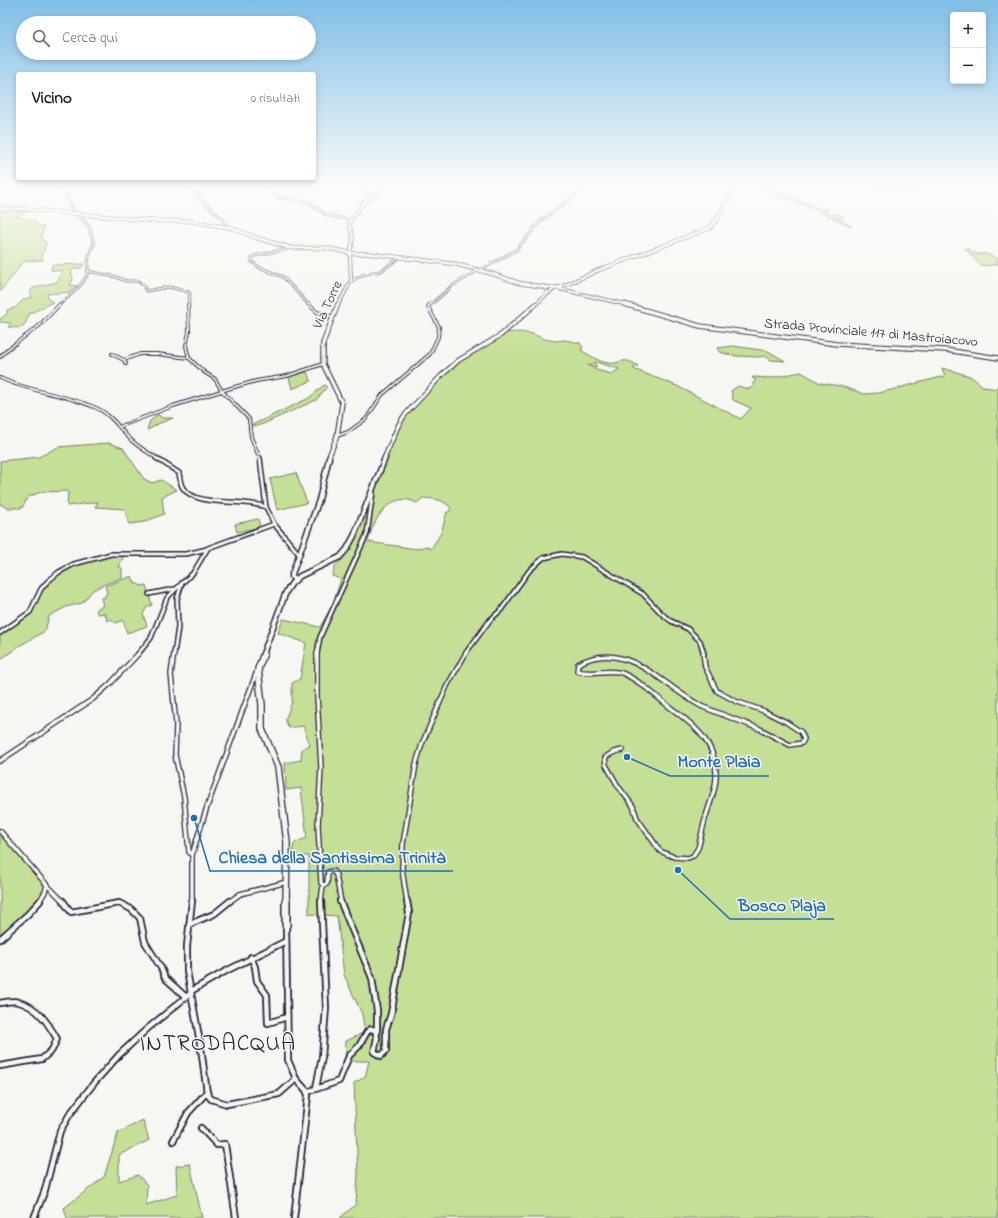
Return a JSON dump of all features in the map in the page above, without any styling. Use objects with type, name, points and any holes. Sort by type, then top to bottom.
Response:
[{"type":"main road","points":[[267,241],[291,248],[322,248],[351,253],[373,254],[455,264],[480,270],[519,283],[556,288]]},
{"type":"main road","name":"Via Torre","points":[[295,580],[292,576],[319,500],[326,465],[337,436],[342,403],[323,364],[323,343],[340,298],[351,281],[351,253],[353,241]]},
{"type":"main road","points":[[286,925],[287,843],[278,767],[262,729],[262,705],[258,669],[286,592],[295,580],[312,569],[340,557],[347,548],[354,536],[371,490],[401,420],[441,376],[459,360],[501,335],[547,294],[556,288],[676,241]]},
{"type":"main road","points":[[543,287],[546,289],[547,294]]},
{"type":"main road","name":"Strada Provinciale 117 di Mastroiacovo","points":[[556,288],[636,306],[658,315],[700,326],[837,344],[946,350],[998,358]]},
{"type":"street","points":[[0,358],[7,349],[35,329],[84,281],[88,271],[88,255],[94,244],[93,241]]},
{"type":"street","points":[[337,436],[348,432],[366,419],[380,396],[430,354],[438,337],[439,327],[428,307],[440,294],[449,287],[516,250],[524,241]]},
{"type":"street","points":[[291,248],[254,256],[252,258],[252,262],[266,271],[282,276],[295,288],[309,306],[324,315],[333,317]]},
{"type":"street","points":[[351,281],[365,274],[381,271],[399,258]]},
{"type":"street","points":[[88,271],[116,277],[126,281],[138,281],[143,285],[146,291],[169,287],[188,291],[190,296],[187,307],[189,332],[186,346],[189,358],[204,372],[215,379],[222,391],[249,419],[251,437],[260,457],[266,507],[274,524],[300,554]]},
{"type":"street","points":[[112,354],[124,360],[126,364]]},
{"type":"street","points":[[124,360],[140,354],[157,354],[189,358]]},
{"type":"street","points":[[121,426],[173,406],[256,381],[287,376],[323,364]]},
{"type":"street","points":[[0,378],[17,386],[43,391],[87,404],[105,414],[121,426],[131,440],[179,473],[181,487],[189,495],[202,499],[248,502],[266,507]]},
{"type":"street","points":[[316,1088],[322,1057],[326,1008],[321,900],[323,886],[321,883],[318,851],[318,825],[322,768],[317,712],[317,653],[320,637],[367,534],[373,493],[371,490]]},
{"type":"street","points":[[0,633],[30,612],[41,588],[47,582],[59,572],[74,564],[115,554],[186,554],[208,548],[274,524]]},
{"type":"street","points":[[149,594],[174,589],[182,584],[193,573],[208,548]]},
{"type":"street","points":[[323,886],[327,884],[328,872],[333,872],[336,875],[341,905],[372,978],[378,1010],[374,1052],[381,1056],[385,1054],[387,1048],[386,1027],[392,1014],[409,913],[402,869],[403,844],[416,764],[422,744],[447,686],[466,654],[490,620],[501,610],[529,571],[543,558],[562,554],[582,557],[643,594],[662,614],[671,621],[688,629],[700,641],[708,676],[717,690],[730,698],[764,711],[786,722],[801,732],[804,739],[802,743],[790,745],[760,729],[695,703],[652,670],[627,660],[606,657],[592,658],[578,664],[577,671],[581,673],[590,674],[611,671],[620,672],[632,678],[697,727],[712,748],[716,768],[715,784],[703,823],[700,844],[693,856],[688,858],[667,856],[660,851],[637,818],[633,806],[618,786],[606,765],[606,758],[609,754],[614,751],[623,750]]},
{"type":"street","points":[[182,584],[177,599],[178,627],[171,674],[176,724],[175,756],[184,797],[189,852],[192,855]]},
{"type":"street","points":[[0,761],[83,707],[106,688],[153,636],[162,606],[174,589]]},
{"type":"street","points":[[258,669],[207,806],[192,855],[192,906],[187,946],[187,971],[207,1092],[211,1099],[227,1104],[279,1094],[296,1079]]},
{"type":"street","points":[[0,831],[71,912],[120,903],[139,916],[143,924],[143,936],[153,956],[164,972],[165,978],[186,997]]},
{"type":"street","points":[[190,924],[214,914],[240,894],[287,882]]},
{"type":"street","points":[[0,939],[40,902],[46,893],[46,885]]},
{"type":"street","points":[[286,925],[288,1060],[296,1079],[307,1092],[305,1126],[294,1218]]},
{"type":"street","points":[[34,1218],[45,1189],[61,1130],[76,1105],[99,1075],[150,1025],[191,992],[252,957],[286,941]]},
{"type":"street","points":[[252,957],[257,981],[267,995],[268,1023],[287,1017]]},
{"type":"street","points":[[0,1003],[18,1001],[38,1011],[51,1028],[57,1040],[52,1050],[42,1059],[0,1066]]},
{"type":"street","points":[[307,1092],[338,1081],[343,1074],[349,1056],[359,1046],[367,1032],[371,1029],[375,1030],[377,1033]]},
{"type":"street","points":[[173,1141],[188,1112],[207,1092]]},
{"type":"street","points":[[202,1128],[217,1145],[225,1144],[236,1218]]},
{"type":"green space","points":[[0,241],[44,241],[47,244],[44,247],[45,250],[41,253],[43,260],[24,261],[0,292]]},
{"type":"green space","points":[[965,248],[976,254],[986,254],[997,258],[998,264],[986,266],[980,265]]},
{"type":"green space","points":[[84,264],[81,268],[71,271],[73,279],[70,285],[77,286],[69,292],[47,294],[49,300],[53,302],[29,314],[24,325],[17,328],[8,327],[11,323],[0,322],[0,319],[7,314],[7,310],[15,308],[24,299],[33,297],[29,292],[33,288],[57,282],[62,271],[51,270],[52,265]]},
{"type":"green space","points":[[519,332],[533,334],[544,339],[556,341],[565,340],[580,343],[583,348],[581,349],[582,351],[598,360],[608,363],[628,361],[633,363],[638,366],[633,368],[636,370],[677,386],[741,419],[751,408],[733,400],[731,391],[738,386],[748,389],[753,387],[753,383],[756,380],[752,378],[753,377],[771,378],[801,372],[820,383],[841,386],[864,394],[879,393],[945,376],[942,368],[970,376],[984,387],[998,389],[998,1218],[340,1218],[356,1204],[358,1174],[354,1083],[365,1077],[369,1061],[345,1061],[346,1041],[365,1032],[362,1014],[344,975],[337,916],[309,914],[309,856],[292,856],[294,843],[307,838],[301,788],[286,790],[285,763],[301,760],[302,749],[310,745],[303,726],[289,728],[285,720],[292,702],[292,683],[300,679],[306,643],[278,633],[283,619],[320,627],[332,606],[341,579],[332,576],[335,566],[343,559],[340,557],[347,549],[404,416],[459,360],[503,333]],"holes":[[[595,362],[619,369],[612,374],[596,370],[588,365],[597,367],[594,363]],[[423,498],[442,501],[451,508],[449,512],[447,512],[441,533],[431,549],[426,546],[417,549],[368,542],[370,533],[379,516],[391,503],[399,500],[407,500],[417,503]]]},
{"type":"green space","points":[[733,346],[768,351],[785,361],[771,360],[765,356],[736,356],[719,352],[717,348]]},
{"type":"green space","points":[[307,372],[311,381],[292,389],[289,377]]},
{"type":"green space","points":[[324,385],[326,388],[316,400],[263,424],[256,426],[252,425],[309,398]]},
{"type":"green space","points":[[157,415],[162,418],[173,418],[148,430],[150,421]]},
{"type":"green space","points":[[109,443],[123,448],[144,479],[152,483],[161,480],[177,490],[162,497],[164,514],[144,522],[129,524],[125,509],[95,507],[98,502],[67,506],[68,491],[41,492],[28,497],[22,508],[7,508],[0,504],[0,461],[39,457],[58,447]]},
{"type":"green space","points":[[296,473],[307,503],[277,510],[270,479]]},
{"type":"green space","points":[[258,519],[260,527],[237,532],[235,524]]},
{"type":"green space","points":[[119,553],[123,558],[119,567],[122,568],[122,578],[93,590],[82,603],[66,607],[49,616],[45,631],[19,646],[0,660],[0,633],[30,612],[38,595],[47,582],[70,566]]},
{"type":"green space","points":[[132,576],[135,583],[142,586],[146,585],[152,605],[147,607],[143,614],[147,626],[127,633],[123,620],[116,623],[111,619],[107,621],[105,613],[98,614],[96,611],[98,608],[103,606],[101,598],[105,597],[107,592],[105,586]]},
{"type":"green space","points":[[0,831],[47,885],[46,893],[0,939]]},
{"type":"green space","points":[[143,1120],[149,1140],[119,1155],[119,1181],[138,1175],[147,1185],[146,1205],[177,1195],[176,1166],[190,1164],[202,1218],[67,1218],[64,1208],[104,1177],[118,1133]]},
{"type":"place","name":"Monte Plaia","points":[[627,757]]},
{"type":"place","name":"Chiesa della Santissima Trinità","points":[[194,818]]},
{"type":"place","name":"Bosco Plaja","points":[[678,870]]},
{"type":"district","name":"INTRODACQUA","points":[[218,1044]]}]
